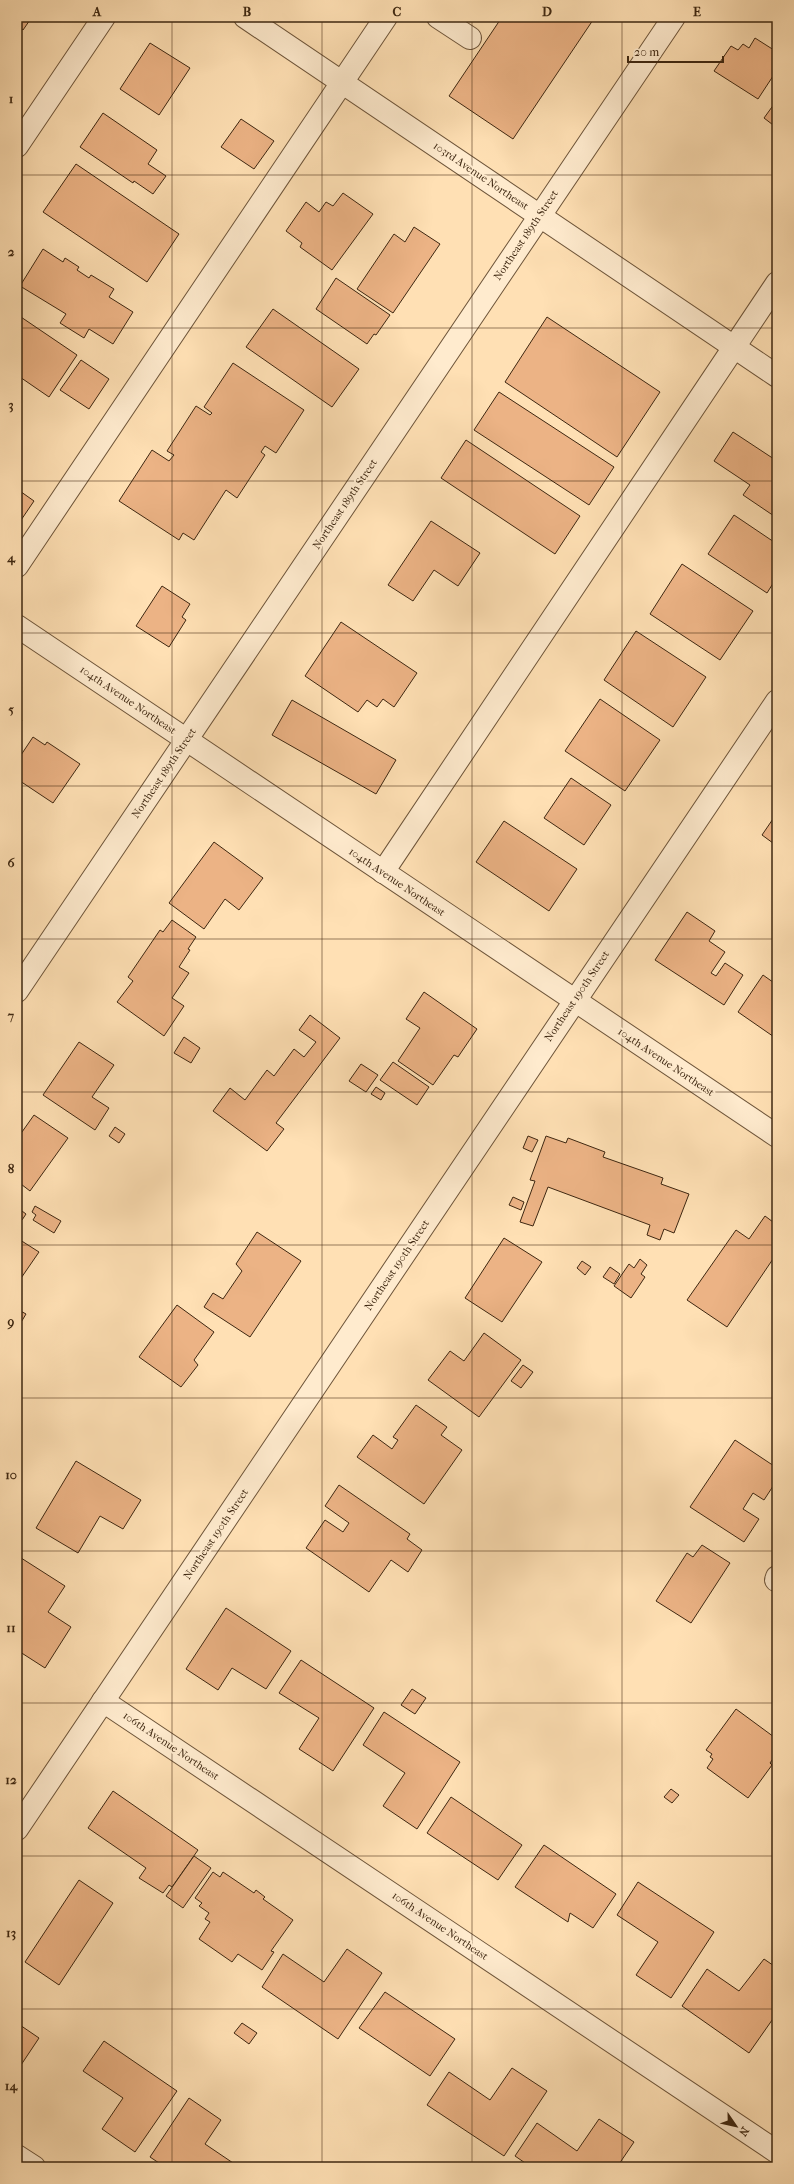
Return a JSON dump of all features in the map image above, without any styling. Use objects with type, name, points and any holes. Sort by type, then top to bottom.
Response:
[{"type":"street","points":[[20,136],[104,17]]},
{"type":"street","name":"103rd Avenue Northeast","points":[[245,17],[777,376]]},
{"type":"street","points":[[17,566],[386,17]]},
{"type":"street","points":[[438,17],[470,38]]},
{"type":"street","name":"Northeast 189th Street","points":[[17,991],[674,17]]},
{"type":"street","points":[[383,872],[777,283]]},
{"type":"street","name":"104th Avenue Northeast","points":[[17,626],[777,1136]]},
{"type":"street","name":"Northeast 190th Street","points":[[17,1829],[777,701]]},
{"type":"street","name":"106th Avenue Northeast","points":[[103,1701],[777,2152]]},
{"type":"street","points":[[17,2156],[34,2167]]},
{"type":"building","points":[[17,17],[32,17],[23,30],[17,25]]},
{"type":"building","points":[[502,17],[595,17],[513,139],[449,96]]},
{"type":"building","points":[[755,38],[777,52],[777,70],[758,99],[714,71],[731,46],[738,50],[743,44],[749,48]]},
{"type":"building","points":[[150,43],[190,68],[159,115],[120,89]]},
{"type":"building","points":[[777,100],[777,128],[764,118]]},
{"type":"building","points":[[103,113],[157,150],[148,164],[166,176],[153,194],[134,181],[133,183],[80,147]]},
{"type":"building","points":[[241,119],[274,141],[254,169],[221,147]]},
{"type":"building","points":[[76,164],[179,234],[147,282],[43,212]]},
{"type":"building","points":[[343,193],[373,214],[332,270],[300,247],[302,243],[286,231],[306,202],[319,212],[326,202],[333,206]]},
{"type":"building","points":[[414,227],[440,244],[393,313],[357,289],[394,234],[405,242]]},
{"type":"building","points":[[43,249],[63,262],[65,258],[79,267],[77,270],[89,278],[91,275],[114,289],[109,297],[133,312],[113,344],[89,329],[84,338],[60,323],[66,314],[20,286]]},
{"type":"building","points":[[336,278],[390,315],[376,335],[374,334],[367,344],[316,309]]},
{"type":"building","points":[[273,309],[359,369],[332,407],[246,347]]},
{"type":"building","points":[[18,315],[77,355],[49,397],[17,375]]},
{"type":"building","points":[[547,317],[660,392],[617,457],[505,382]]},
{"type":"building","points":[[81,360],[109,379],[89,409],[60,390]]},
{"type":"building","points":[[233,363],[304,410],[276,453],[265,446],[261,452],[265,455],[237,498],[226,490],[194,540],[183,533],[179,540],[119,501],[152,450],[169,461],[174,455],[167,451],[196,406],[210,415],[212,413],[204,407]]},
{"type":"building","points":[[499,392],[614,467],[589,505],[474,430]]},
{"type":"building","points":[[733,432],[777,461],[777,518],[743,495],[750,485],[714,461]]},
{"type":"building","points":[[466,440],[580,516],[555,554],[441,478]]},
{"type":"building","points":[[17,489],[34,501],[17,526]]},
{"type":"building","points":[[734,515],[777,544],[777,577],[767,593],[708,554]]},
{"type":"building","points":[[431,521],[480,553],[458,586],[434,570],[413,601],[388,585]]},
{"type":"building","points":[[682,564],[753,611],[720,660],[650,614]]},
{"type":"building","points":[[162,586],[190,604],[182,617],[186,620],[169,647],[136,626]]},
{"type":"building","points":[[341,622],[417,673],[394,707],[383,699],[377,707],[367,700],[358,712],[305,676]]},
{"type":"building","points":[[636,631],[706,677],[673,727],[604,680]]},
{"type":"building","points":[[600,699],[660,740],[625,791],[565,751]]},
{"type":"building","points":[[292,700],[396,760],[376,794],[272,735]]},
{"type":"building","points":[[17,717],[22,720],[17,728]]},
{"type":"building","points":[[33,737],[45,745],[47,742],[80,764],[53,803],[17,779],[17,761]]},
{"type":"building","points":[[571,778],[611,805],[584,845],[544,818]]},
{"type":"building","points":[[777,813],[777,846],[762,835]]},
{"type":"building","points":[[504,821],[577,869],[549,911],[476,862]]},
{"type":"building","points":[[214,842],[263,878],[239,910],[225,899],[204,929],[169,903]]},
{"type":"building","points":[[687,912],[715,931],[709,941],[725,952],[711,973],[716,976],[725,963],[743,975],[724,1005],[655,960]]},
{"type":"building","points":[[172,920],[196,937],[179,967],[189,973],[172,998],[184,1006],[164,1036],[117,1002],[133,981],[128,977],[160,930],[163,932]]},
{"type":"building","points":[[763,975],[777,985],[777,1039],[738,1012]]},
{"type":"building","points":[[424,992],[477,1029],[458,1057],[454,1055],[433,1085],[398,1061],[420,1028],[406,1019]]},
{"type":"building","points":[[310,1015],[340,1038],[276,1123],[284,1129],[267,1151],[213,1111],[230,1088],[245,1100],[267,1070],[274,1076],[294,1049],[304,1057],[316,1042],[299,1030]]},
{"type":"building","points":[[184,1037],[200,1048],[191,1063],[174,1053]]},
{"type":"building","points":[[79,1042],[114,1065],[92,1097],[109,1108],[95,1130],[43,1095]]},
{"type":"building","points":[[393,1062],[429,1087],[417,1105],[380,1080]]},
{"type":"building","points":[[361,1064],[378,1075],[366,1092],[349,1081]]},
{"type":"building","points":[[376,1087],[385,1093],[381,1100],[371,1094]]},
{"type":"building","points":[[34,1115],[68,1138],[30,1191],[17,1181],[17,1139]]},
{"type":"building","points":[[115,1127],[125,1134],[119,1143],[109,1136]]},
{"type":"building","points":[[528,1136],[538,1140],[532,1152],[523,1148]]},
{"type":"building","points":[[546,1136],[566,1143],[568,1138],[605,1152],[603,1157],[663,1178],[661,1184],[689,1194],[674,1233],[664,1229],[660,1240],[647,1235],[650,1225],[548,1187],[533,1226],[520,1222],[535,1181],[530,1180]]},
{"type":"building","points":[[513,1197],[524,1202],[521,1210],[509,1205]]},
{"type":"building","points":[[35,1206],[61,1221],[54,1233],[33,1220],[36,1215],[32,1212]]},
{"type":"building","points":[[18,1208],[26,1214],[22,1220],[17,1217]]},
{"type":"building","points":[[765,1216],[777,1225],[777,1253],[727,1327],[687,1300],[736,1230],[749,1239]]},
{"type":"building","points":[[257,1232],[301,1261],[250,1337],[204,1307],[213,1293],[223,1299],[242,1271],[236,1264]]},
{"type":"building","points":[[17,1238],[39,1252],[17,1284]]},
{"type":"building","points":[[504,1238],[542,1262],[502,1322],[465,1298]]},
{"type":"building","points":[[640,1259],[647,1265],[641,1274],[645,1277],[631,1298],[614,1286],[629,1264],[634,1268]]},
{"type":"building","points":[[582,1261],[591,1267],[585,1275],[577,1268]]},
{"type":"building","points":[[610,1267],[620,1274],[614,1284],[603,1277]]},
{"type":"building","points":[[177,1305],[214,1332],[194,1360],[198,1365],[181,1387],[139,1357]]},
{"type":"building","points":[[17,1309],[26,1314],[20,1324],[17,1322]]},
{"type":"building","points":[[484,1333],[521,1360],[479,1417],[428,1380],[450,1351],[464,1361]]},
{"type":"building","points":[[523,1365],[533,1372],[521,1388],[511,1381]]},
{"type":"building","points":[[416,1405],[447,1427],[441,1435],[462,1450],[424,1504],[357,1457],[373,1435],[392,1449],[398,1440],[393,1437]]},
{"type":"building","points":[[735,1440],[777,1468],[777,1480],[764,1500],[753,1493],[743,1509],[759,1519],[744,1542],[690,1507]]},
{"type":"building","points":[[76,1461],[141,1500],[123,1529],[100,1516],[78,1553],[36,1528]]},
{"type":"building","points":[[339,1485],[410,1534],[407,1539],[422,1550],[408,1572],[391,1560],[369,1592],[306,1548],[325,1520],[343,1532],[349,1523],[325,1506]]},
{"type":"building","points":[[702,1545],[730,1563],[691,1623],[656,1601],[687,1553],[693,1557]]},
{"type":"building","points":[[18,1556],[65,1586],[48,1612],[71,1627],[45,1668],[17,1650]]},
{"type":"building","points":[[226,1608],[291,1651],[266,1689],[232,1668],[218,1690],[186,1669]]},
{"type":"building","points":[[301,1660],[374,1708],[333,1771],[299,1749],[319,1718],[279,1693]]},
{"type":"building","points":[[412,1689],[426,1698],[415,1714],[401,1705]]},
{"type":"building","points":[[736,1709],[774,1737],[777,1736],[777,1753],[770,1763],[772,1765],[748,1798],[707,1768],[713,1759],[710,1757],[712,1754],[706,1750]]},
{"type":"building","points":[[384,1712],[460,1762],[417,1829],[383,1806],[405,1773],[363,1745]]},
{"type":"building","points":[[671,1789],[679,1795],[672,1803],[664,1797]]},
{"type":"building","points":[[113,1791],[198,1850],[172,1887],[169,1885],[163,1893],[139,1878],[146,1868],[88,1828]]},
{"type":"building","points":[[451,1797],[522,1845],[498,1880],[427,1833]]},
{"type":"building","points":[[544,1845],[616,1894],[593,1928],[570,1913],[568,1922],[515,1887]]},
{"type":"building","points":[[194,1856],[211,1868],[183,1908],[166,1896]]},
{"type":"building","points":[[213,1872],[220,1877],[223,1872],[254,1893],[256,1890],[265,1897],[263,1899],[293,1920],[271,1951],[274,1952],[262,1970],[238,1954],[232,1962],[199,1939],[210,1922],[205,1919],[209,1913],[199,1906],[202,1903],[195,1898]]},
{"type":"building","points":[[79,1880],[113,1903],[59,1985],[25,1962]]},
{"type":"building","points":[[638,1882],[714,1932],[671,1998],[636,1975],[658,1942],[617,1915]]},
{"type":"building","points":[[347,1949],[382,1973],[338,2039],[262,1987],[283,1954],[324,1982]]},
{"type":"building","points":[[764,1959],[777,1968],[777,2013],[749,2053],[682,2006],[707,1969],[739,1991]]},
{"type":"building","points":[[385,1992],[455,2039],[430,2076],[359,2028]]},
{"type":"building","points":[[17,2023],[39,2038],[17,2071]]},
{"type":"building","points":[[242,2023],[257,2033],[249,2044],[234,2033]]},
{"type":"building","points":[[104,2041],[177,2091],[135,2152],[102,2129],[123,2098],[83,2071]]},
{"type":"building","points":[[512,2068],[547,2091],[504,2156],[427,2105],[449,2072],[490,2100]]},
{"type":"building","points":[[189,2098],[221,2120],[205,2144],[239,2167],[165,2167],[150,2157]]},
{"type":"building","points":[[599,2119],[634,2142],[617,2167],[531,2167],[515,2156],[537,2123],[577,2151]]}]
